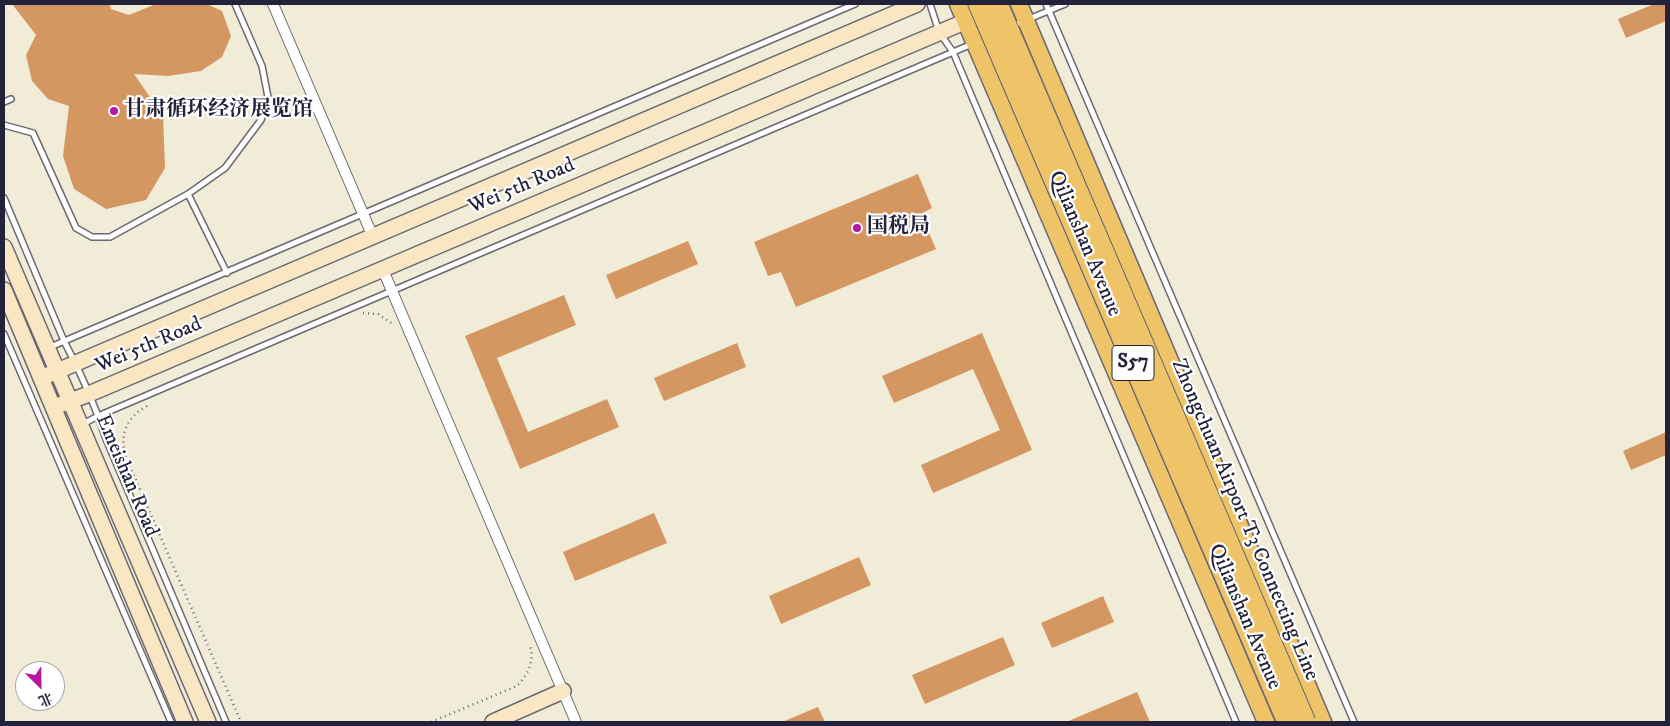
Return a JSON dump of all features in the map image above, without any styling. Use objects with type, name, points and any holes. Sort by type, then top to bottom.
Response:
[{"type":"highway","name":"Zhongchuan Airport T3 Connecting Line","points":[[978,4],[1287,722]]},
{"type":"highway","name":"Zhongchuan Airport T3 Connecting Line","points":[[998,4],[1306,722]]},
{"type":"main road","name":"Qilianshan Avenue","points":[[958,4],[1266,722]]},
{"type":"main road","name":"Qilianshan Avenue","points":[[1019,4],[1322,722]]},
{"type":"street","points":[[273,4],[373,236]]},
{"type":"street","name":"Wei 5th Road","points":[[41,378],[917,4]]},
{"type":"street","name":"Wei 5th Road","points":[[54,408],[383,270],[1005,4]]},
{"type":"street","name":"Emeishan Road","points":[[4,246],[208,722]]},
{"type":"street","points":[[383,270],[576,722]]},
{"type":"street","name":"Emeishan Road","points":[[4,290],[186,722]]},
{"type":"street","points":[[493,722],[563,691]]},
{"type":"lane","points":[[4,125],[33,134],[76,228],[92,237],[110,237],[188,194],[225,168],[261,120],[268,97],[262,66],[235,4]]},
{"type":"lane","points":[[48,348],[855,4]]},
{"type":"lane","points":[[930,4],[939,32],[953,52],[1236,722]]},
{"type":"lane","points":[[1046,4],[1354,722]]},
{"type":"lane","points":[[81,425],[98,416],[1065,4]]},
{"type":"lane","points":[[4,102],[11,100]]},
{"type":"lane","points":[[188,194],[227,273]]},
{"type":"lane","points":[[4,198],[64,341],[89,394],[106,439],[226,722]]},
{"type":"lane","points":[[4,334],[171,722]]},
{"type":"path","points":[[360,313],[378,314],[393,323],[396,329]]},
{"type":"path","points":[[150,404],[137,411],[123,432],[122,442],[125,455],[241,722]]},
{"type":"path","points":[[431,722],[517,686],[527,674],[531,663],[531,648],[527,639]]},
{"type":"building","name":"甘肃循环经济展览馆","points":[[12,4],[110,4],[111,9],[129,15],[156,4],[207,4],[222,11],[231,36],[222,57],[201,71],[168,76],[134,74],[163,116],[165,168],[146,200],[106,209],[74,189],[63,156],[69,106],[48,99],[32,81],[26,55],[36,35]]},
{"type":"building","points":[[1654,4],[1666,4],[1666,21],[1626,38],[1618,19]]},
{"type":"building","name":"国税局","points":[[918,174],[932,208],[921,214],[936,249],[796,307],[781,272],[768,276],[754,242]]},
{"type":"building","points":[[688,241],[698,264],[616,299],[606,275]]},
{"type":"building","points":[[564,295],[576,325],[497,358],[528,432],[607,399],[619,427],[520,469],[465,336]]},
{"type":"building","points":[[982,333],[1032,450],[933,493],[921,465],[1000,430],[973,369],[894,403],[882,376]]},
{"type":"building","points":[[737,343],[746,367],[664,401],[654,378]]},
{"type":"building","points":[[1666,432],[1666,455],[1631,470],[1623,451]]},
{"type":"building","points":[[654,513],[667,543],[575,581],[563,552]]},
{"type":"building","points":[[859,557],[871,585],[781,624],[769,596]]},
{"type":"building","points":[[1103,596],[1114,622],[1052,648],[1041,623]]},
{"type":"building","points":[[1003,637],[1015,665],[925,704],[912,675]]},
{"type":"building","points":[[1137,692],[1150,722],[1066,722]]},
{"type":"building","points":[[818,707],[825,722],[782,722]]},
{"type":"place","name":"甘肃循环经济展览馆","points":[[114,111]]},
{"type":"place","name":"国税局","points":[[857,228]]}]
